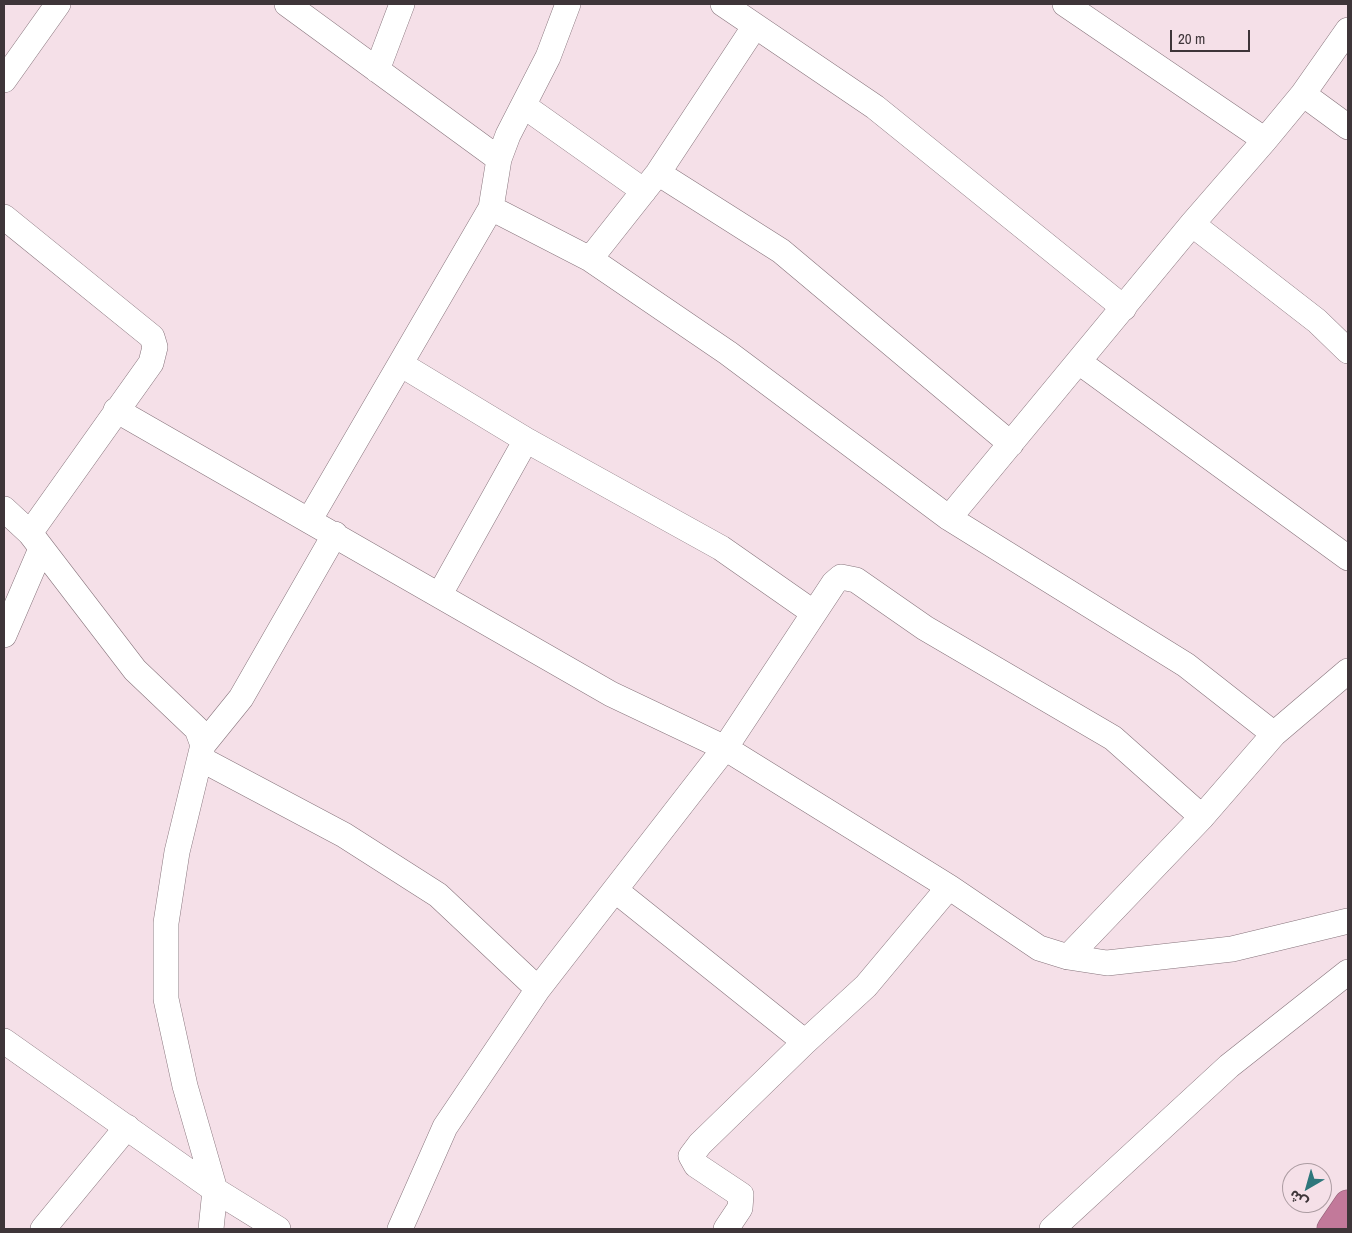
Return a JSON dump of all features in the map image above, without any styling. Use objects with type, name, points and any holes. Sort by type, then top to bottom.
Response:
[{"type":"highway","points":[[1331,1229],[1348,1204]]},
{"type":"street","points":[[4,80],[58,4]]},
{"type":"street","points":[[287,4],[499,159]]},
{"type":"street","points":[[377,70],[402,4]]},
{"type":"street","points":[[310,519],[402,364],[491,208],[499,159],[508,135],[548,57],[568,4]]},
{"type":"street","points":[[723,4],[875,107],[1124,308]]},
{"type":"street","points":[[1064,4],[1265,140]]},
{"type":"street","points":[[590,259],[651,182],[755,26]]},
{"type":"street","points":[[949,518],[1192,224],[1303,94],[1348,30]]},
{"type":"street","points":[[1303,94],[1348,127]]},
{"type":"street","points":[[524,106],[651,182],[782,251],[1011,444]]},
{"type":"street","points":[[491,208],[590,259],[728,353],[949,518],[1186,665],[1274,734]]},
{"type":"street","points":[[4,217],[152,337],[155,347],[151,363],[116,410],[35,541],[4,635]]},
{"type":"street","points":[[1192,224],[1317,321],[1348,351]]},
{"type":"street","points":[[1079,362],[1348,558]]},
{"type":"street","points":[[402,364],[526,440],[721,548],[814,613]]},
{"type":"street","points":[[116,410],[310,519],[611,694],[726,748],[949,887],[1039,948],[1068,957],[1107,963],[1232,949],[1348,921]]},
{"type":"street","points":[[440,594],[526,440]]},
{"type":"street","points":[[4,509],[35,541],[135,670],[197,729],[202,752],[344,835],[438,895],[538,989]]},
{"type":"street","points":[[211,1229],[215,1190],[185,1086],[166,999],[166,923],[177,852],[202,752],[241,698],[335,534]]},
{"type":"street","points":[[400,1229],[445,1126],[538,989],[726,748],[834,583],[841,577],[847,576],[856,580],[925,628],[1113,738],[1202,817]]},
{"type":"street","points":[[1068,957],[1202,817],[1274,734],[1348,671]]},
{"type":"street","points":[[726,1229],[740,1208],[740,1195],[696,1165],[691,1156],[700,1144],[805,1042],[866,986],[949,887]]},
{"type":"street","points":[[615,890],[805,1042]]},
{"type":"street","points":[[1052,1229],[1229,1066],[1348,972]]},
{"type":"street","points":[[4,1041],[215,1190],[278,1229]]},
{"type":"street","points":[[43,1229],[126,1127]]}]
